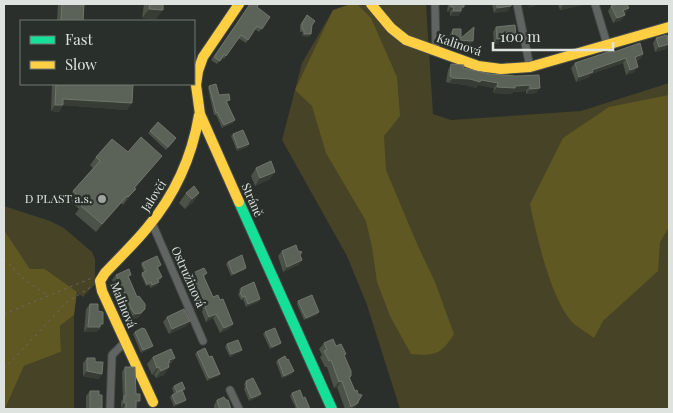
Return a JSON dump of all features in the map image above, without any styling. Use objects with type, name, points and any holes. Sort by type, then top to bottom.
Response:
[{"type":"street","name":"Stráně","points":[[239,4],[202,57],[198,66],[196,91],[200,114],[332,409]]},
{"type":"street","name":"Kalinová","points":[[370,4],[390,28],[406,40],[478,66],[501,69],[530,67],[669,27]]},
{"type":"street","points":[[435,4],[436,51]]},
{"type":"street","points":[[517,4],[530,67]]},
{"type":"street","points":[[595,4],[607,44]]},
{"type":"street","name":"Jalovčí","points":[[101,279],[152,223],[184,170],[192,149],[200,114]]},
{"type":"street","name":"Ostružinová","points":[[152,223],[203,341]]},
{"type":"street","name":"Malinová","points":[[101,279],[102,291],[153,402]]},
{"type":"street","name":"Malinová","points":[[110,409],[112,356],[125,342]]},
{"type":"street","points":[[230,390],[239,409]]},
{"type":"path","points":[[4,259],[25,280],[47,296]]},
{"type":"path","points":[[4,314],[98,276],[101,279],[67,302],[4,369]]},
{"type":"shaded area","points":[[351,4],[426,4],[433,114],[451,120],[581,111],[669,83],[669,409],[400,409],[367,305],[347,256],[282,140],[302,63],[333,10]]},
{"type":"shaded area","points":[[357,4],[371,18],[397,77],[400,116],[384,136],[386,170],[435,282],[454,334],[445,346],[436,353],[426,355],[411,354],[390,316],[377,282],[366,221],[326,153],[312,106],[295,90],[333,10]]},
{"type":"shaded area","points":[[669,95],[669,227],[660,242],[658,271],[603,321],[594,338],[574,324],[558,300],[546,268],[530,204],[563,138],[609,107]]},
{"type":"shaded area","points":[[4,206],[50,221],[64,228],[92,252],[95,259],[95,284],[83,297],[45,269],[30,269],[4,230]]},
{"type":"shaded area","points":[[4,230],[30,269],[45,269],[77,292],[74,315],[60,326],[61,352],[24,366],[5,409],[4,409]]},
{"type":"shaded area","points":[[74,315],[74,409],[5,409],[24,366],[61,352],[60,326]]},
{"type":"building","points":[[62,4],[84,4],[83,20],[61,20]]},
{"type":"building","points":[[150,4],[163,4],[163,10],[149,9]]},
{"type":"building","points":[[250,4],[259,4],[257,7],[270,17],[262,29],[257,26],[248,40],[241,35],[226,56],[224,54],[220,61],[214,57]]},
{"type":"building","points":[[451,4],[464,4],[464,7],[461,7],[461,11],[453,11],[454,7],[451,7]]},
{"type":"building","points":[[497,4],[511,4],[511,6],[497,8]]},
{"type":"building","points":[[627,4],[629,8],[623,10],[625,15],[617,18],[611,6]]},
{"type":"building","points":[[307,15],[315,21],[312,25],[311,34],[304,34],[302,29],[302,23]]},
{"type":"building","points":[[515,25],[516,37],[497,39],[496,27]]},
{"type":"building","points":[[474,27],[473,41],[458,40],[460,38],[452,37],[453,29],[461,29],[461,38]]},
{"type":"building","points":[[667,35],[669,44],[659,47],[656,38]]},
{"type":"building","points":[[640,43],[643,54],[635,57],[638,67],[630,70],[626,58],[592,70],[593,72],[579,77],[575,63]]},
{"type":"building","points":[[451,64],[464,65],[463,68],[490,74],[539,75],[540,88],[530,89],[530,85],[515,86],[515,88],[497,87],[498,83],[453,78],[450,76]]},
{"type":"building","points":[[216,84],[219,95],[229,94],[230,100],[226,101],[235,120],[224,125],[216,113],[209,86]]},
{"type":"building","points":[[56,85],[133,85],[132,103],[63,99],[63,105],[55,105]]},
{"type":"building","points":[[158,122],[176,138],[168,147],[150,131]]},
{"type":"building","points":[[243,130],[249,144],[238,148],[233,134]]},
{"type":"building","points":[[141,137],[162,156],[134,188],[136,189],[127,196],[102,224],[81,206],[85,202],[73,191],[100,161],[96,157],[112,139],[128,152]]},
{"type":"building","points":[[271,161],[275,172],[260,178],[256,168]]},
{"type":"building","points":[[194,186],[199,193],[192,199],[186,193]]},
{"type":"building","points":[[296,245],[298,251],[302,252],[300,255],[302,260],[287,267],[282,251]]},
{"type":"building","points":[[242,255],[246,268],[233,274],[228,262]]},
{"type":"building","points":[[157,256],[161,265],[157,267],[162,277],[157,279],[159,282],[152,285],[151,282],[147,284],[142,273],[146,271],[142,263]]},
{"type":"building","points":[[204,268],[207,273],[203,275],[213,297],[218,295],[220,300],[223,299],[233,324],[224,328],[216,314],[209,317],[205,307],[207,306],[191,277],[194,275],[193,273]]},
{"type":"building","points":[[129,269],[131,275],[128,276],[137,297],[139,296],[145,304],[145,309],[141,313],[135,314],[132,310],[116,275]]},
{"type":"building","points":[[254,282],[260,299],[248,304],[245,296],[242,297],[241,288]]},
{"type":"building","points":[[312,295],[319,312],[306,318],[298,301]]},
{"type":"building","points":[[90,304],[98,304],[98,311],[103,312],[103,324],[100,324],[100,327],[88,327]]},
{"type":"building","points":[[184,309],[190,321],[172,329],[167,317]]},
{"type":"building","points":[[142,328],[145,329],[153,346],[143,350],[135,332]]},
{"type":"building","points":[[275,328],[281,343],[272,347],[265,332]]},
{"type":"building","points":[[333,339],[336,346],[341,344],[351,371],[351,376],[349,377],[355,391],[357,390],[358,394],[362,395],[358,403],[351,407],[342,381],[339,382],[331,360],[329,361],[324,351],[327,350],[324,343]]},
{"type":"building","points":[[238,340],[242,350],[231,354],[227,344]]},
{"type":"building","points":[[205,348],[209,357],[212,356],[220,374],[209,378],[197,352]]},
{"type":"building","points":[[171,349],[175,358],[169,360],[169,367],[161,371],[159,367],[157,368],[153,357]]},
{"type":"building","points":[[285,356],[294,371],[284,376],[278,360]]},
{"type":"building","points":[[87,358],[95,358],[95,362],[103,362],[102,374],[87,371]]},
{"type":"building","points":[[125,367],[135,367],[136,394],[140,394],[140,401],[136,401],[136,409],[126,409],[126,403],[124,403],[124,396],[126,396]]},
{"type":"building","points":[[253,378],[261,394],[251,398],[246,381]]},
{"type":"building","points":[[182,382],[185,389],[177,392],[174,386]]},
{"type":"building","points":[[182,390],[186,400],[176,404],[172,395]]},
{"type":"building","points":[[300,390],[310,409],[298,409],[292,393]]},
{"type":"building","points":[[90,391],[99,391],[99,395],[102,395],[102,408],[90,409]]},
{"type":"building","points":[[224,397],[228,400],[231,409],[220,409],[217,400]]},
{"type":"traffic: fast","points":[[239,202],[332,409]]},
{"type":"traffic: slow","points":[[239,4],[203,57],[196,85],[200,114],[239,202]]},
{"type":"traffic: slow","points":[[371,4],[391,28],[406,40],[478,66],[501,69],[530,67],[669,27]]},
{"type":"traffic: slow","points":[[153,402],[102,291],[100,281],[105,273],[147,228],[166,203],[187,161],[199,115]]},
{"type":"place","name":"D PLAST a.s.","points":[[102,199]]}]
